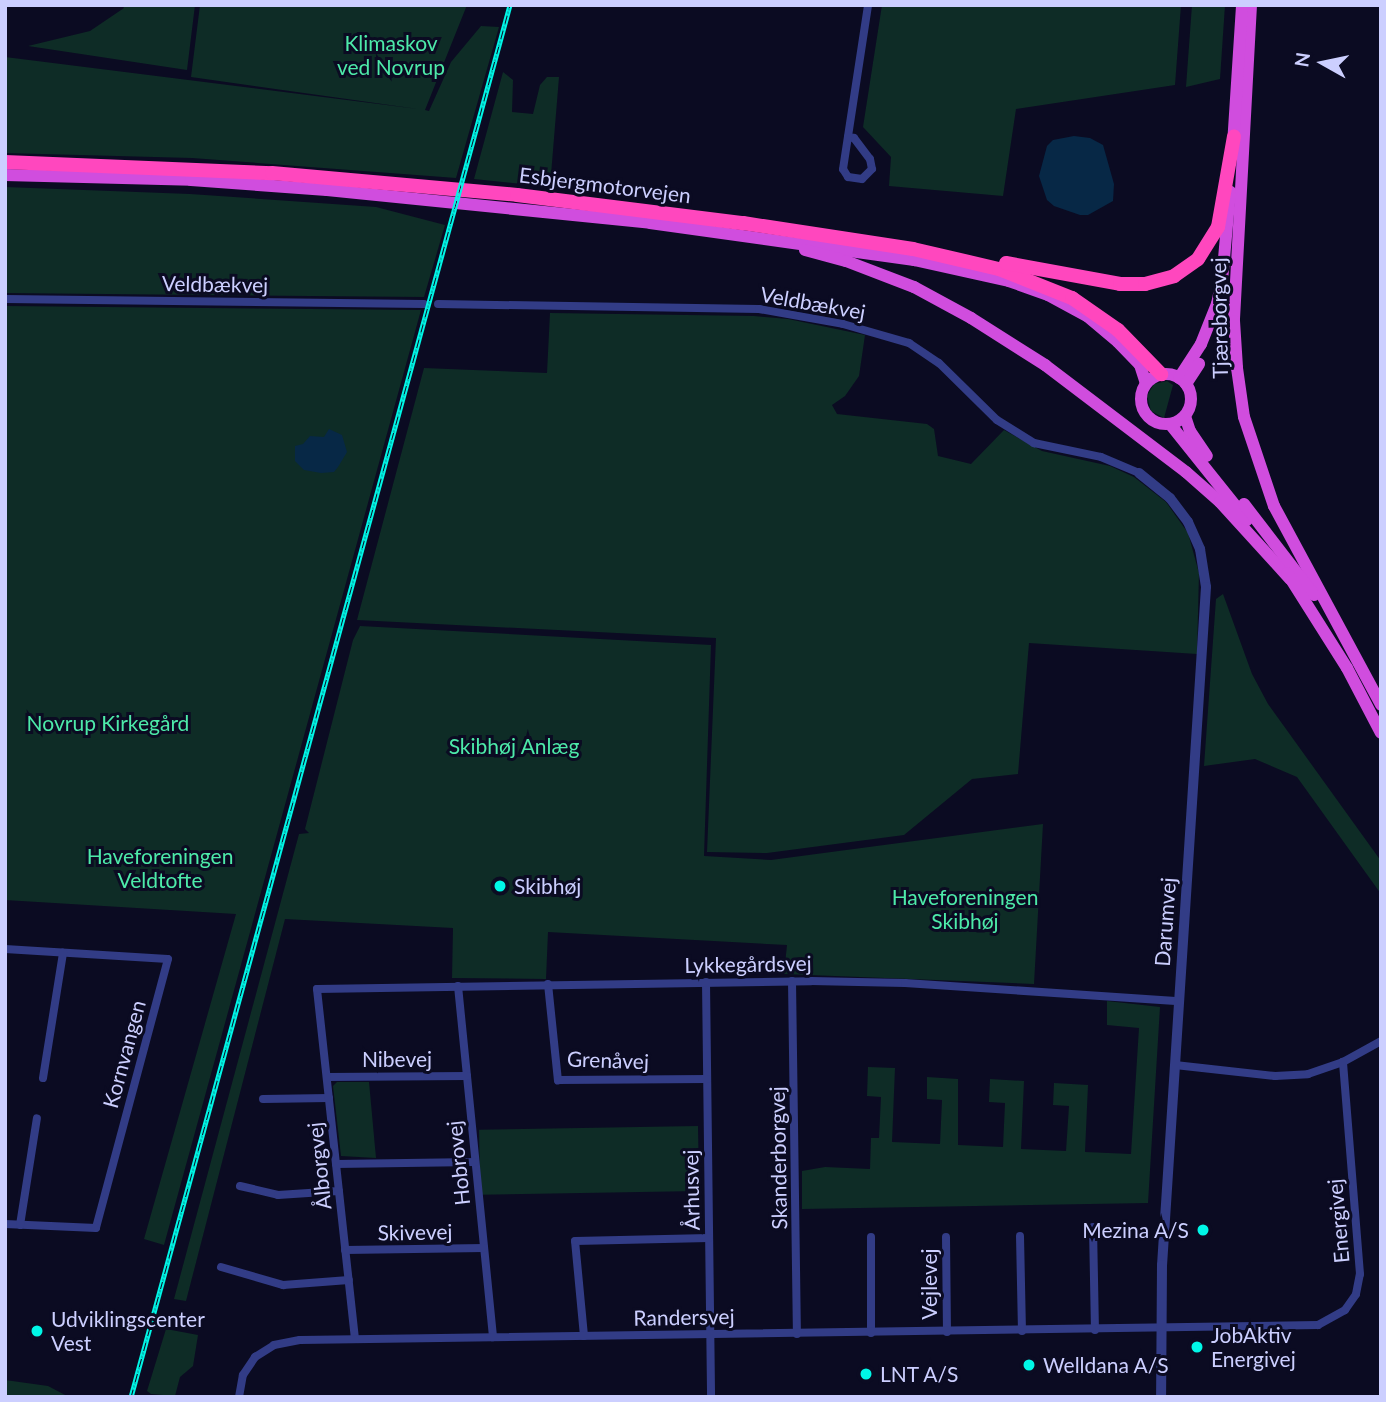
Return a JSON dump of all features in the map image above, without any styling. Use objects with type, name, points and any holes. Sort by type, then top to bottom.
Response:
[{"type":"highway","points":[[1182,381],[1209,326],[1222,281],[1242,5]]},
{"type":"highway","name":"Tjæreborgvej","points":[[1251,5],[1237,234],[1235,344],[1240,392],[1250,440],[1283,525],[1381,705]]},
{"type":"highway","points":[[913,249],[1120,284],[1145,284],[1174,276],[1198,259],[1218,227],[1234,136]]},
{"type":"highway","name":"Esbjergmotorvejen","points":[[5,162],[191,168],[504,194],[743,223],[913,249],[999,269],[1072,298],[1118,330],[1161,374]]},
{"type":"highway","name":"Esbjergmotorvejen","points":[[5,174],[179,180],[536,209],[914,260],[1009,281],[1048,295],[1087,316],[1129,353],[1146,375],[1146,383]]},
{"type":"highway","points":[[1182,381],[1203,357],[1222,313],[1237,234]]},
{"type":"highway","points":[[740,235],[817,252],[888,275],[944,302],[995,333],[1071,383],[1186,472],[1228,510],[1290,579]]},
{"type":"highway","points":[[1161,374],[1182,381],[1191,399],[1185,416],[1170,424],[1157,423],[1142,409],[1140,395],[1146,383],[1161,374]]},
{"type":"highway","name":"Tjæreborgvej","points":[[1185,416],[1200,446],[1284,553],[1351,646]]},
{"type":"highway","points":[[1170,424],[1277,558],[1342,658],[1381,733]]},
{"type":"street","points":[[848,137],[854,138],[870,159],[872,169],[862,179],[850,178],[844,173],[848,137],[868,5]]},
{"type":"street","name":"Veldbækvej","points":[[5,299],[424,304]]},
{"type":"street","name":"Veldbækvej","points":[[438,304],[759,309],[843,324],[909,343],[939,363],[997,420],[1034,443],[1101,457],[1139,473]]},
{"type":"street","name":"Darumvej","points":[[1139,473],[1161,489],[1184,516],[1199,549],[1206,579],[1175,1065],[1161,1329],[1161,1397]]},
{"type":"street","name":"Kornvangen","points":[[5,949],[168,959],[96,1228],[5,1224]]},
{"type":"street","points":[[43,1078],[63,953]]},
{"type":"street","name":"Lykkegårdsvej","points":[[317,989],[792,981],[905,984],[1179,1001]]},
{"type":"street","name":"Skanderborgvej","points":[[792,981],[797,1334]]},
{"type":"street","name":"Århusvej","points":[[706,982],[711,1397]]},
{"type":"street","name":"Grenåvej","points":[[548,984],[558,1080],[707,1079]]},
{"type":"street","name":"Hobrovej","points":[[458,986],[493,1337]]},
{"type":"street","name":"Ålborgvej","points":[[317,989],[355,1339]]},
{"type":"street","points":[[1175,1065],[1275,1076],[1308,1074],[1343,1062],[1381,1041]]},
{"type":"street","name":"Energivej","points":[[1161,1329],[1307,1327],[1328,1322],[1351,1302],[1360,1274],[1343,1062]]},
{"type":"street","name":"Nibevej","points":[[327,1077],[467,1076]]},
{"type":"street","points":[[263,1099],[329,1098]]},
{"type":"street","points":[[20,1225],[37,1118]]},
{"type":"street","points":[[336,1164],[475,1162]]},
{"type":"street","points":[[240,1186],[278,1195],[339,1191]]},
{"type":"street","points":[[1093,1227],[1095,1330]]},
{"type":"street","points":[[1020,1236],[1022,1331]]},
{"type":"street","points":[[871,1237],[871,1333]]},
{"type":"street","name":"Vejlevej","points":[[946,1237],[947,1332]]},
{"type":"street","points":[[584,1336],[575,1241],[709,1238]]},
{"type":"street","name":"Skivevej","points":[[345,1250],[484,1248]]},
{"type":"street","points":[[221,1267],[283,1284],[349,1280]]},
{"type":"street","name":"Randersvej","points":[[239,1397],[248,1365],[274,1345],[300,1340],[1161,1329]]},
{"type":"green space","points":[[122,5],[195,5],[187,70],[28,46],[90,31],[124,8]]},
{"type":"green space","name":"Klimaskov ved Novrup","points":[[200,5],[467,5],[425,110],[429,111],[451,62],[481,26],[499,27],[456,178],[192,158],[5,153],[5,57],[418,109],[191,77]]},
{"type":"green space","points":[[882,5],[1181,5],[1175,85],[1016,109],[1003,196],[889,186],[891,157],[863,127]]},
{"type":"green space","points":[[1192,5],[1225,5],[1220,79],[1186,87]]},
{"type":"green space","points":[[503,72],[513,80],[512,112],[533,114],[540,85],[547,77],[559,77],[550,187],[474,179]]},
{"type":"green space","points":[[5,187],[190,194],[376,207],[445,225],[424,297],[5,293]]},
{"type":"green space","points":[[5,306],[421,310],[164,1245],[144,1239],[236,914],[5,900]]},
{"type":"green space","points":[[550,313],[754,316],[788,319],[865,335],[859,376],[845,396],[832,405],[837,414],[927,424],[934,429],[938,456],[971,464],[1004,430],[1042,451],[1110,466],[1134,477],[1166,502],[1188,533],[1199,573],[1197,654],[1029,643],[1018,774],[972,779],[904,835],[767,853],[707,852],[716,638],[357,620],[424,368],[547,373]]},
{"type":"green space","points":[[1167,381],[1173,385],[1164,418],[1151,411],[1147,396],[1154,384]]},
{"type":"green space","points":[[1223,594],[1252,674],[1268,704],[1381,861],[1381,894],[1297,777],[1255,759],[1204,766],[1216,599]]},
{"type":"green space","points":[[360,626],[711,645],[704,856],[771,860],[1043,824],[1034,984],[784,974],[787,945],[548,932],[546,979],[452,978],[453,928],[285,919],[186,1301],[174,1299],[299,834],[309,833],[305,829],[353,640]]},
{"type":"green space","points":[[1107,1001],[1160,1007],[1148,1203],[802,1209],[802,1171],[825,1167],[870,1169],[871,1138],[879,1138],[881,1097],[867,1096],[868,1067],[895,1068],[892,1142],[940,1144],[942,1100],[927,1099],[927,1077],[958,1079],[958,1145],[1003,1147],[1005,1103],[989,1102],[990,1079],[1024,1081],[1021,1149],[1066,1151],[1069,1106],[1053,1105],[1054,1083],[1088,1085],[1085,1152],[1131,1154],[1139,1028],[1107,1025]]},
{"type":"green space","points":[[337,1082],[369,1082],[376,1158],[341,1156],[333,1086]]},
{"type":"green space","points":[[698,1126],[699,1191],[480,1195],[479,1130]]},
{"type":"green space","points":[[166,1329],[198,1335],[193,1366],[180,1377],[175,1396],[151,1394],[147,1391]]},
{"type":"green space","points":[[5,1380],[48,1386],[69,1397],[5,1397]]},
{"type":"water","points":[[1074,136],[1090,138],[1103,145],[1114,184],[1113,201],[1088,215],[1054,206],[1047,200],[1039,176],[1047,146],[1053,140]]},
{"type":"water","points":[[329,429],[342,435],[347,452],[338,467],[334,472],[304,470],[295,461],[295,446],[303,444],[310,436],[324,437]]},
{"type":"railway","points":[[131,1397],[510,5]]},
{"type":"place","name":"Skibhøj","points":[[500,886]]},
{"type":"place","name":"Mezina A/S","points":[[1203,1230]]},
{"type":"place","name":"Udviklingscenter Vest","points":[[37,1331]]},
{"type":"place","name":"JobAktiv Energivej","points":[[1197,1347]]},
{"type":"place","name":"Welldana A/S","points":[[1029,1365]]},
{"type":"place","name":"LNT A/S","points":[[866,1374]]},
{"type":"park label","name":"Novrup Kirkegård","points":[[108,723]]},
{"type":"park label","name":"Skibhøj Anlæg","points":[[514,746]]},
{"type":"park label","name":"Haveforeningen Veldtofte","points":[[160,868]]},
{"type":"park label","name":"Haveforeningen Skibhøj","points":[[965,909]]}]
